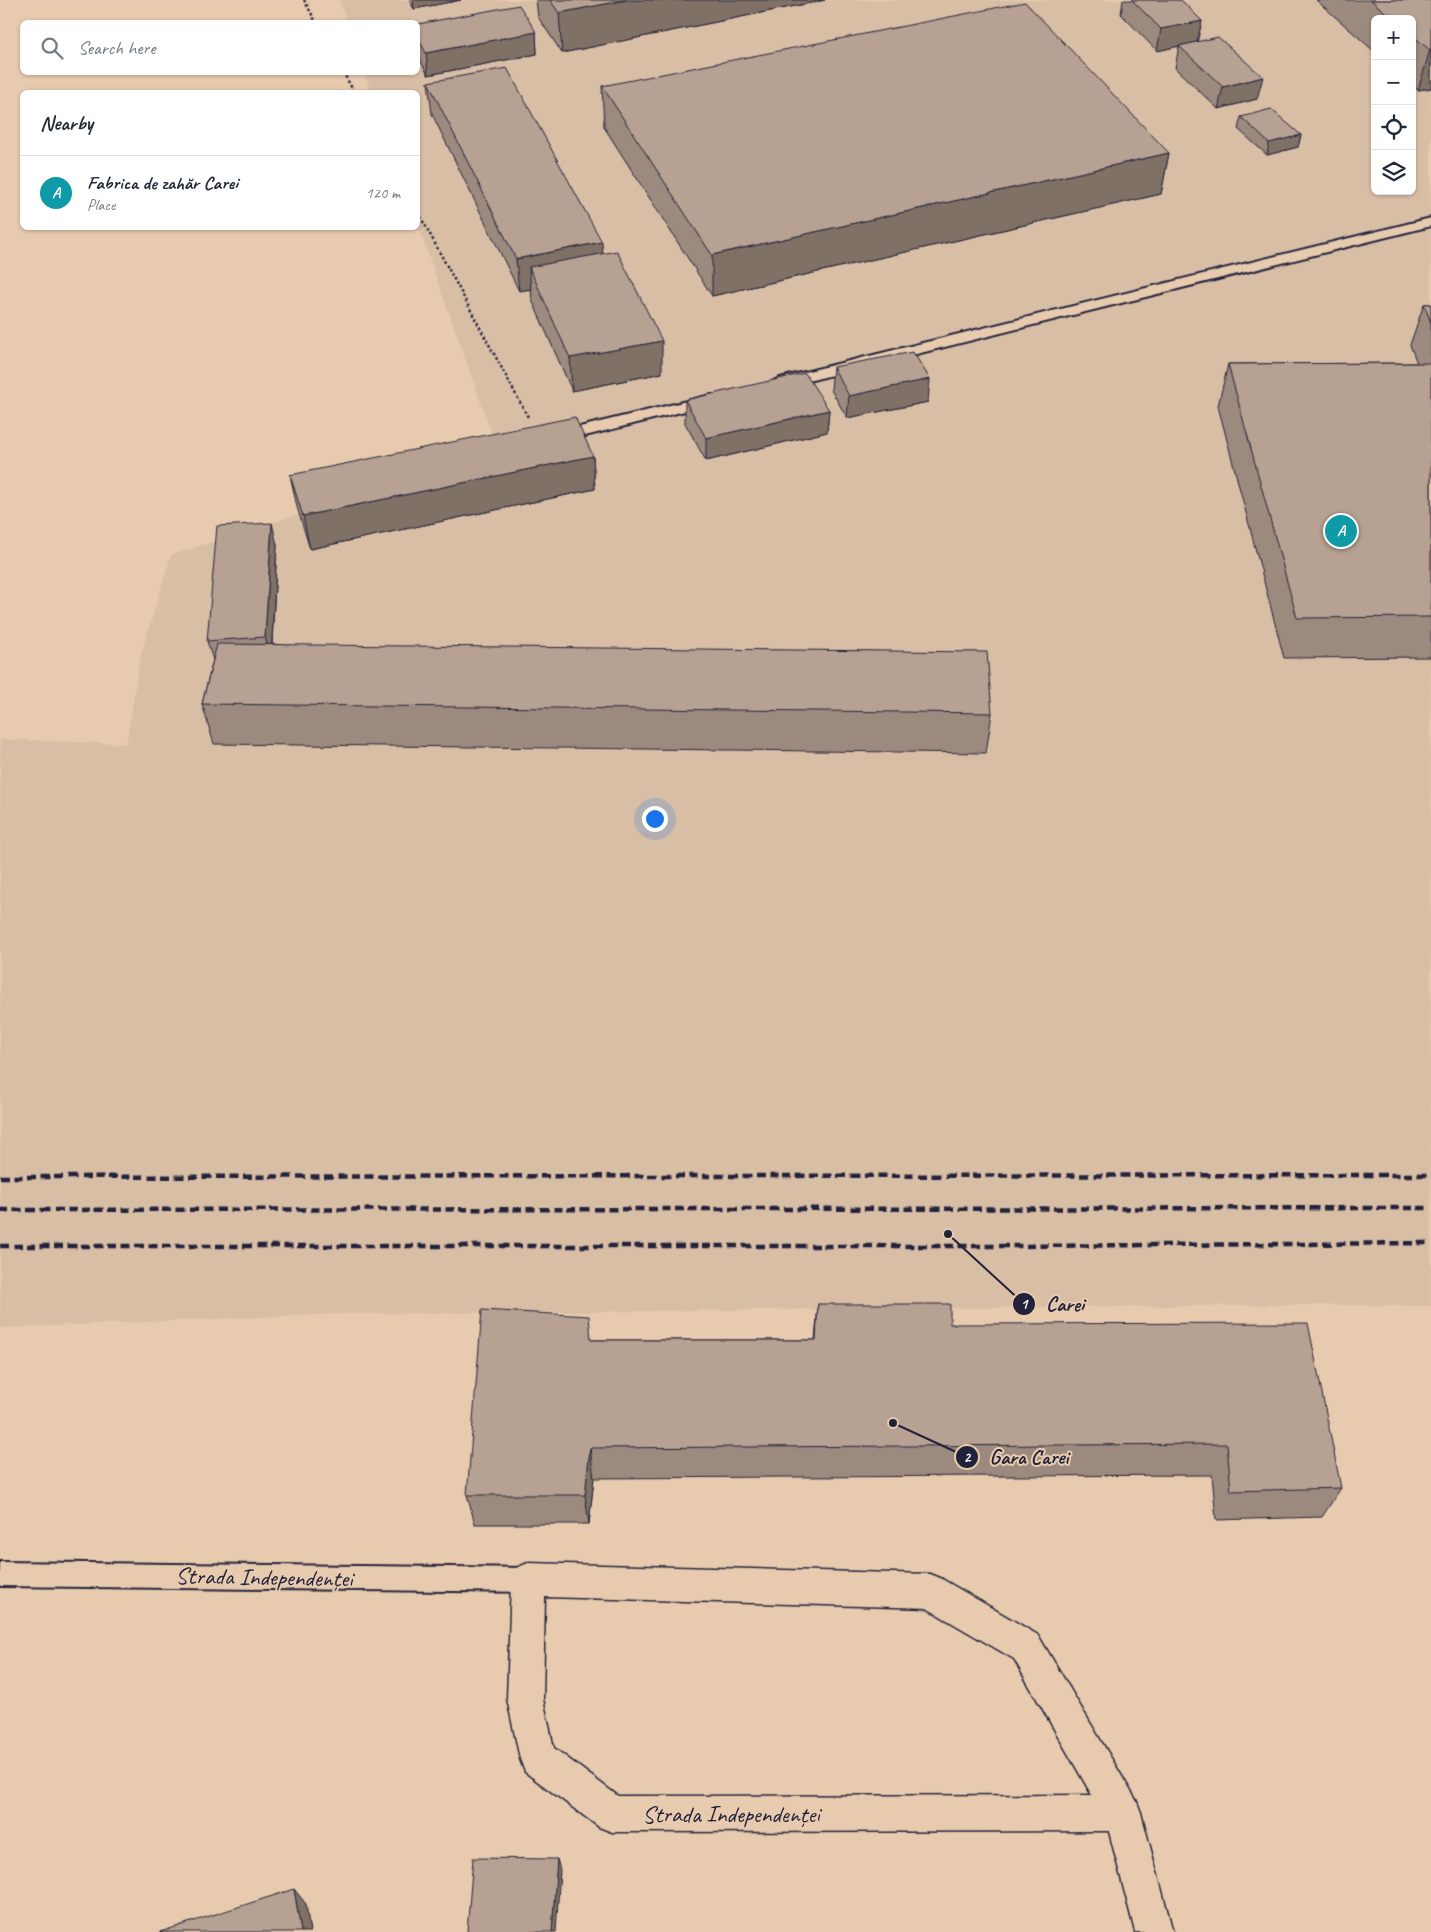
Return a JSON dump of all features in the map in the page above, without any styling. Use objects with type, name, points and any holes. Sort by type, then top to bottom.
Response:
[{"type":"street","name":"Strada Independenței","points":[[1123,1813],[612,1814],[538,1760],[525,1699],[528,1580],[930,1591],[1026,1647],[1123,1813],[1154,1932]]},
{"type":"lane","points":[[763,387],[1431,222]]},
{"type":"lane","points":[[541,442],[725,396]]},
{"type":"lane","name":"Strada Independenței","points":[[0,1574],[528,1580]]},
{"type":"path","points":[[304,0],[315,20]]},
{"type":"path","points":[[345,75],[353,90]]},
{"type":"path","points":[[420,216],[541,442]]},
{"type":"shaded area","points":[[339,0],[1431,0],[1431,1306],[1296,1305],[342,1314],[0,1328],[0,739],[126,744],[140,658],[171,555],[498,451],[419,230],[420,90],[370,90],[365,75],[420,75],[420,20],[346,20]]},
{"type":"building","points":[[550,0],[626,0],[559,13]]},
{"type":"building","points":[[1132,0],[1181,0],[1202,21],[1161,29]]},
{"type":"building","points":[[1371,0],[1431,0],[1431,50],[1416,38],[1416,15],[1388,15]]},
{"type":"building","points":[[1025,2],[1169,153],[712,255],[602,86]]},
{"type":"building","points":[[519,5],[536,32],[426,53],[420,42],[420,24]]},
{"type":"building","points":[[1218,37],[1263,77],[1223,87],[1179,46]]},
{"type":"building","points":[[507,68],[602,242],[516,259],[428,82]]},
{"type":"building","points":[[1271,109],[1301,135],[1269,143],[1241,117]]},
{"type":"building","points":[[617,251],[662,341],[570,358],[529,267]]},
{"type":"building","points":[[1424,304],[1431,304],[1431,323]]},
{"type":"building","points":[[913,352],[930,379],[849,396],[833,367]]},
{"type":"building","points":[[1431,363],[1431,617],[1297,618],[1228,364]]},
{"type":"building","points":[[805,373],[829,410],[706,438],[685,400]]},
{"type":"building","points":[[575,417],[593,456],[303,516],[290,475]]},
{"type":"building","points":[[272,523],[265,637],[207,641],[217,526]]},
{"type":"building","points":[[217,644],[987,652],[992,713],[202,704]]},
{"type":"building","points":[[818,1304],[950,1304],[950,1324],[1308,1323],[1341,1488],[1231,1491],[1227,1444],[590,1448],[585,1495],[467,1495],[482,1310],[589,1316],[591,1340],[816,1340]]},
{"type":"building","points":[[473,1858],[557,1859],[552,1932],[467,1932]]},
{"type":"building","points":[[294,1889],[301,1932],[160,1932]]},
{"type":"railway","points":[[0,1177],[1431,1175]]},
{"type":"railway","points":[[0,1210],[1431,1208]]},
{"type":"railway","points":[[0,1246],[1017,1246],[1431,1243]]},
{"type":"place","name":"Fabrica de zahăr Carei","points":[[1341,531]]},
{"type":"place","name":"Carei","points":[[948,1234]]},
{"type":"place","name":"Gara Carei","points":[[893,1423]]}]
